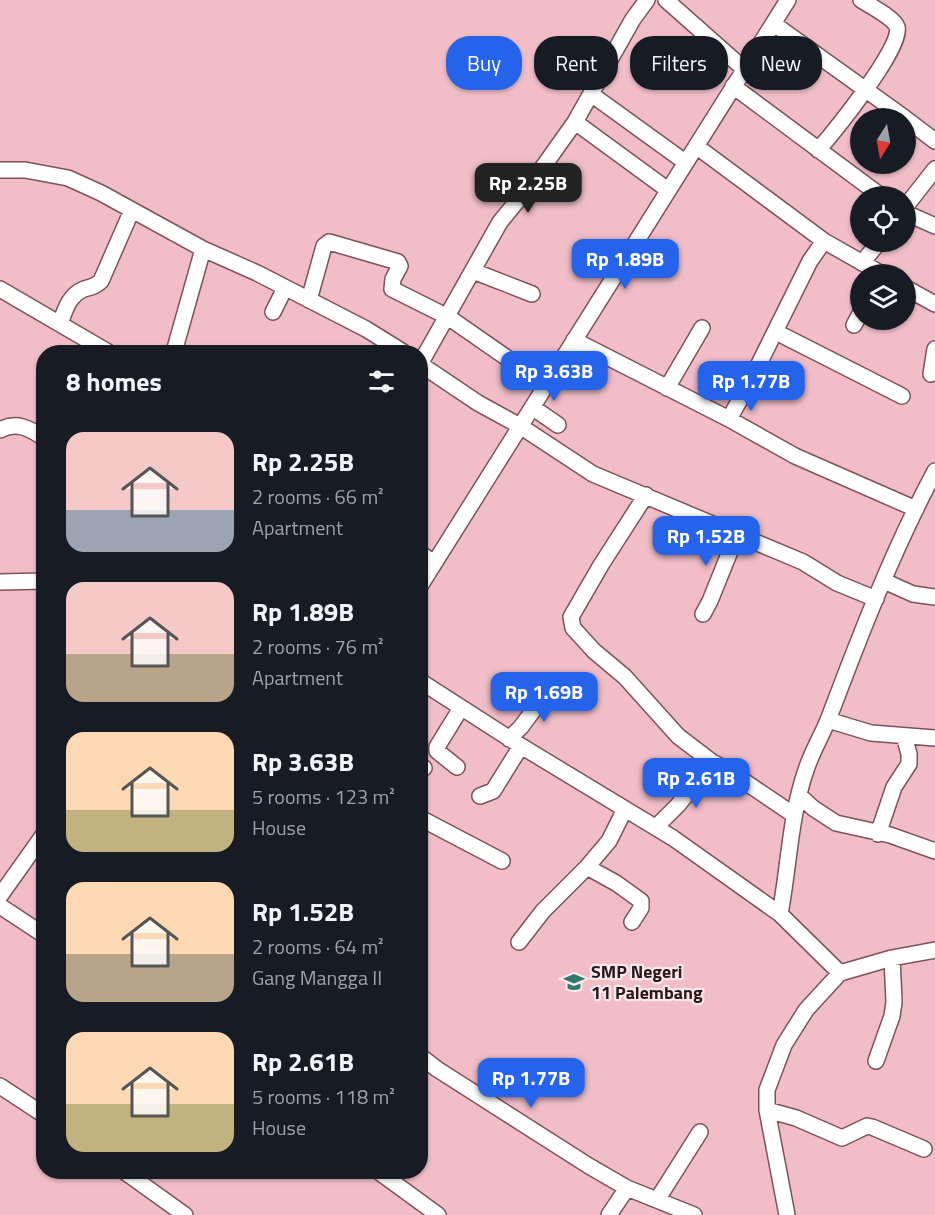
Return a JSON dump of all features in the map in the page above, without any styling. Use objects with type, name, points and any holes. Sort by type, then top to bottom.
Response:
[{"type":"street","points":[[428,351],[500,222],[528,188],[575,122],[633,19],[647,0]]},
{"type":"street","points":[[666,0],[740,65]]},
{"type":"street","points":[[818,150],[882,67],[898,36],[897,27],[892,21],[861,0]]},
{"type":"street","points":[[766,36],[774,24],[782,2]]},
{"type":"street","points":[[774,24],[891,108]]},
{"type":"street","points":[[428,573],[740,75]]},
{"type":"street","points":[[733,86],[867,186]]},
{"type":"street","points":[[591,93],[686,162]]},
{"type":"street","points":[[575,122],[668,190]]},
{"type":"street","points":[[916,127],[935,141]]},
{"type":"street","points":[[696,146],[824,242],[862,263],[871,252]]},
{"type":"street","points":[[916,193],[935,169]]},
{"type":"street","points":[[0,170],[25,170],[68,178],[101,193],[202,249],[366,329],[392,345]]},
{"type":"street","points":[[60,324],[69,301],[76,292],[98,285],[101,281],[132,210]]},
{"type":"street","points":[[916,217],[935,226]]},
{"type":"street","points":[[309,300],[324,246],[329,242],[398,262],[400,266],[393,279],[392,289],[448,317],[546,385]]},
{"type":"street","points":[[729,419],[776,332],[810,261],[824,242]]},
{"type":"street","points":[[176,345],[202,249]]},
{"type":"street","points":[[473,271],[532,294]]},
{"type":"street","points":[[273,312],[285,288]]},
{"type":"street","points":[[916,294],[935,304]]},
{"type":"street","points":[[2,295],[60,324],[94,345]]},
{"type":"street","points":[[667,388],[702,328]]},
{"type":"street","points":[[776,332],[902,396]]},
{"type":"street","points":[[574,340],[729,419],[795,456],[916,509]]},
{"type":"street","points":[[931,374],[935,349]]},
{"type":"street","points":[[428,369],[593,474],[803,562],[837,583],[876,599]]},
{"type":"street","points":[[532,407],[558,425]]},
{"type":"street","points":[[0,430],[16,425],[36,433]]},
{"type":"street","points":[[780,914],[787,878],[794,815],[806,769],[884,580],[935,471]]},
{"type":"street","points":[[646,495],[571,617],[576,632],[594,651],[625,677],[678,736],[712,762],[794,815]]},
{"type":"street","points":[[703,614],[737,534]]},
{"type":"street","points":[[428,559],[434,563]]},
{"type":"street","points":[[884,580],[914,594],[935,597]]},
{"type":"street","points":[[0,582],[36,581]]},
{"type":"street","points":[[480,796],[493,791],[521,727],[553,684]]},
{"type":"street","points":[[428,686],[515,743],[656,827],[780,914],[840,973]]},
{"type":"street","points":[[457,767],[437,751],[437,747],[461,708]]},
{"type":"street","points":[[828,720],[871,733],[935,738]]},
{"type":"street","points":[[878,834],[894,787],[909,764],[904,736]]},
{"type":"street","points":[[656,827],[685,797],[712,762]]},
{"type":"street","points":[[799,795],[813,808],[836,823],[890,835],[935,851]]},
{"type":"street","points":[[519,942],[543,910],[587,867],[609,841],[625,809]]},
{"type":"street","points":[[428,822],[502,861]]},
{"type":"street","points":[[0,896],[36,845]]},
{"type":"street","points":[[587,867],[616,883],[641,901],[641,908],[632,922]]},
{"type":"street","points":[[0,906],[36,930]]},
{"type":"street","points":[[787,1215],[767,1110],[767,1090],[783,1045],[806,1010],[840,973],[892,958],[935,950]]},
{"type":"street","points":[[876,1061],[894,1002],[892,958]]},
{"type":"street","points":[[428,1062],[627,1188],[694,1215]]},
{"type":"street","points":[[0,1086],[36,1110]]},
{"type":"street","points":[[767,1110],[796,1118],[842,1138],[867,1126],[924,1149]]},
{"type":"street","points":[[657,1200],[700,1132]]},
{"type":"street","points":[[135,1179],[185,1215]]},
{"type":"street","points":[[389,1179],[438,1215]]},
{"type":"street","points":[[609,1215],[627,1188]]},
{"type":"place","name":"SMP Negeri 11 Palembang","points":[[574,982]]}]
